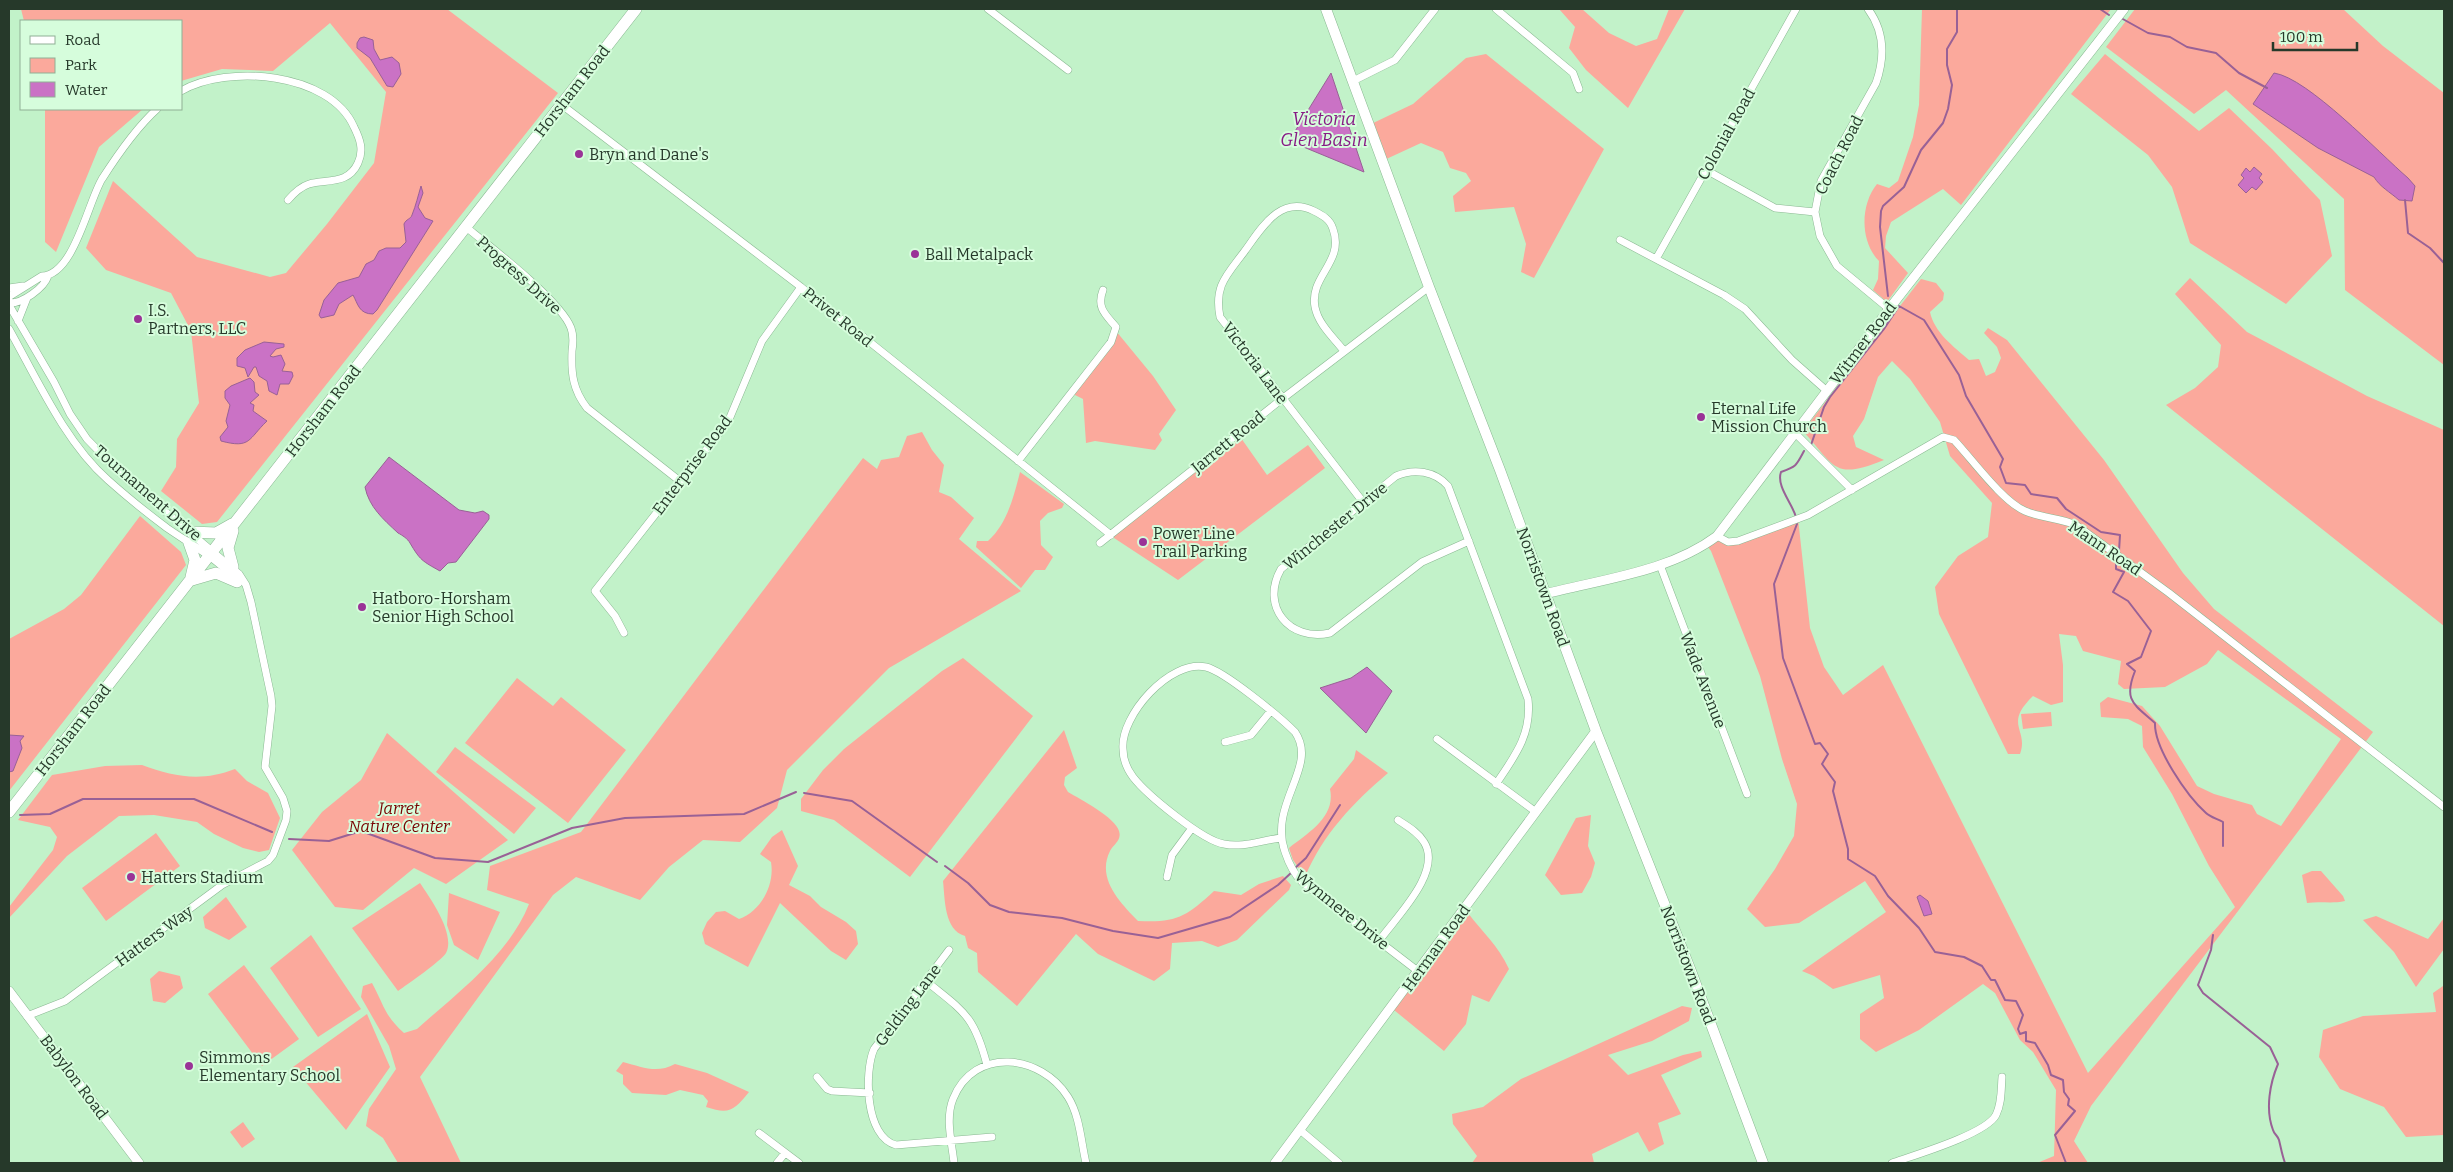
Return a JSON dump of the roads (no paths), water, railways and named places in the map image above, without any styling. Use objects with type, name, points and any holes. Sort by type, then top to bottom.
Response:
[{"type":"main road","name":"Horsham Road","points":[[9,812],[467,228],[636,9]]},
{"type":"main road","name":"Norristown Road","points":[[1326,9],[1429,287],[1500,470],[1596,731],[1691,971],[1763,1163]]},
{"type":"main road","points":[[190,581],[195,564],[190,537],[216,532],[237,521]]},
{"type":"main road","points":[[233,568],[228,548],[237,521]]},
{"type":"main road","points":[[190,581],[216,573],[237,582]]},
{"type":"street","points":[[988,9],[1068,70]]},
{"type":"street","points":[[1353,81],[1395,60],[1435,9]]},
{"type":"street","points":[[1496,9],[1573,73],[1579,89]]},
{"type":"street","name":"Colonial Road","points":[[1656,260],[1796,9]]},
{"type":"street","name":"Coach Road","points":[[1868,9],[1881,34],[1881,70],[1876,83],[1821,182],[1815,212],[1820,236],[1834,262],[1844,274],[1888,309]]},
{"type":"street","name":"Witmer Road","points":[[1545,594],[1660,565],[1689,554],[1717,536],[1796,434],[1888,309],[2124,9]]},
{"type":"street","points":[[182,90],[191,85],[217,77],[242,76],[297,82],[322,92],[336,103],[352,120],[360,138],[362,150],[358,163],[351,173],[339,180],[308,184],[288,200]]},
{"type":"street","name":"Privet Road","points":[[562,105],[801,288],[1111,535]]},
{"type":"street","points":[[9,298],[42,276],[48,276],[57,271],[73,248],[101,180],[146,118],[156,110]]},
{"type":"street","points":[[1706,170],[1775,208],[1815,212]]},
{"type":"street","name":"Victoria Lane","points":[[1344,351],[1318,318],[1314,306],[1316,286],[1333,258],[1335,246],[1333,229],[1324,216],[1310,209],[1297,206],[1280,211],[1268,220],[1220,284],[1218,304],[1223,323],[1362,502]]},
{"type":"street","name":"Progress Drive","points":[[467,228],[509,261],[564,316],[571,329],[573,339],[571,376],[578,397],[587,408],[681,482]]},
{"type":"street","points":[[1620,240],[1745,309],[1792,360],[1827,391]]},
{"type":"street","points":[[9,304],[30,294],[46,283],[48,276]]},
{"type":"street","points":[[9,288],[26,286]]},
{"type":"street","name":"Jarrett Road","points":[[1100,544],[1282,399],[1429,287]]},
{"type":"street","name":"Enterprise Road","points":[[624,633],[615,616],[595,591],[728,422],[762,341],[801,288]]},
{"type":"street","points":[[1018,461],[1112,342],[1116,327],[1100,307],[1100,298],[1103,290]]},
{"type":"street","points":[[18,320],[23,304],[30,294]]},
{"type":"street","name":"Tournament Drive","points":[[9,304],[84,435],[122,475],[190,537],[211,553]]},
{"type":"street","name":"Tournament Drive","points":[[9,329],[66,429],[86,456],[124,494],[211,553]]},
{"type":"street","points":[[1796,434],[1852,490]]},
{"type":"street","name":"Mann Road","points":[[1717,536],[1728,542],[1750,538],[1808,515],[1943,437],[1949,437],[1954,440],[2008,501],[2026,512],[2059,518],[2076,525],[2169,593],[2444,807]]},
{"type":"street","name":"Winchester Drive","points":[[1469,541],[1422,562],[1330,633],[1313,635],[1296,630],[1280,616],[1276,609],[1273,591],[1277,575],[1281,569],[1362,502],[1402,473],[1418,472],[1436,476],[1448,486],[1524,685],[1529,705],[1528,726],[1521,747],[1496,784]]},
{"type":"street","points":[[211,553],[246,590]]},
{"type":"street","name":"Hatters Way","points":[[27,1016],[65,1001],[222,885],[268,861],[277,848],[287,811],[283,798],[265,767],[272,701],[243,580],[233,568],[211,553]]},
{"type":"street","name":"Wade Avenue","points":[[1660,565],[1747,794]]},
{"type":"street","name":"Wynmere Drive","points":[[1281,838],[1240,846],[1213,842],[1192,828],[1136,781],[1128,769],[1122,744],[1130,721],[1160,682],[1175,672],[1194,666],[1218,671],[1295,732],[1301,742],[1303,757],[1284,804],[1281,838],[1293,871],[1302,882],[1419,972]]},
{"type":"street","points":[[1225,742],[1251,735],[1270,712]]},
{"type":"street","name":"Herman Road","points":[[1275,1163],[1419,972],[1596,731]]},
{"type":"street","points":[[1437,739],[1536,812]]},
{"type":"street","points":[[1379,941],[1423,881],[1429,866],[1428,853],[1423,841],[1398,820]]},
{"type":"street","points":[[1167,877],[1172,855],[1192,828]]},
{"type":"street","name":"Gelding Lane","points":[[949,950],[874,1049],[870,1060],[870,1093],[873,1123],[881,1136],[888,1142],[900,1145],[951,1139]]},
{"type":"street","points":[[926,981],[970,1018],[976,1030],[987,1065]]},
{"type":"street","name":"Babylon Road","points":[[9,991],[137,1162]]},
{"type":"street","points":[[954,1163],[949,1116],[954,1096],[967,1077],[987,1065],[1009,1062],[1028,1064],[1055,1080],[1074,1109],[1086,1163]]},
{"type":"street","points":[[817,1077],[827,1089],[832,1091],[870,1093]]},
{"type":"street","points":[[1895,1163],[1976,1131],[1991,1122],[1998,1108],[2002,1077]]},
{"type":"street","points":[[1300,1130],[1339,1163]]},
{"type":"street","points":[[759,1133],[799,1163]]},
{"type":"street","points":[[951,1139],[992,1137]]},
{"type":"street","points":[[778,1163],[785,1153]]},
{"type":"water","points":[[364,37],[373,40],[374,49],[380,60],[392,57],[399,63],[401,74],[393,87],[387,86],[370,58],[357,48],[360,38]]},
{"type":"water","name":"Victoria Glen Basin","points":[[1331,73],[1364,172],[1289,141]]},
{"type":"water","points":[[2274,73],[2288,78],[2305,88],[2362,135],[2415,186],[2412,201],[2399,200],[2382,187],[2374,177],[2318,148],[2253,104]]},
{"type":"water","points":[[2254,167],[2262,174],[2259,178],[2263,182],[2256,190],[2252,187],[2246,193],[2238,185],[2244,178],[2241,175],[2246,168],[2250,172]]},
{"type":"water","points":[[421,186],[423,193],[418,207],[425,218],[433,221],[377,310],[373,314],[368,314],[360,308],[353,295],[339,304],[334,315],[321,318],[319,315],[324,300],[338,283],[359,277],[366,264],[374,260],[379,251],[386,248],[400,248],[406,242],[404,224],[411,216]]},
{"type":"water","points":[[264,342],[284,344],[284,347],[276,349],[270,356],[281,355],[285,364],[282,371],[292,372],[293,376],[289,384],[280,384],[277,395],[269,391],[267,381],[259,376],[256,367],[254,367],[248,377],[245,368],[237,366],[237,358],[245,350]]},
{"type":"water","points":[[250,378],[254,382],[255,392],[259,395],[250,403],[254,405],[253,411],[267,421],[244,443],[238,444],[221,441],[220,437],[228,427],[226,421],[230,405],[225,398],[225,391],[231,386]]},
{"type":"water","points":[[389,457],[459,510],[475,513],[483,511],[489,515],[489,519],[456,562],[448,563],[440,571],[422,560],[408,540],[382,518],[370,501],[365,487]]},
{"type":"water","points":[[1367,667],[1392,691],[1366,733],[1320,688],[1351,678]]},
{"type":"water","points":[[9,735],[24,736],[20,741],[22,748],[13,771],[9,772]]},
{"type":"water","points":[[1920,895],[1928,901],[1932,914],[1924,916],[1917,897]]},
{"type":"waterway","points":[[1888,296],[1880,227],[1881,211],[1883,206],[1904,187],[1921,150],[1943,123],[1948,109],[1952,85],[1947,65],[1947,49],[1957,32],[1957,9]]},
{"type":"waterway","points":[[2100,9],[2109,15]]},
{"type":"waterway","points":[[2121,18],[2148,33],[2170,37],[2187,47],[2216,53],[2239,73],[2267,88]]},
{"type":"waterway","points":[[2405,200],[2408,233],[2430,248],[2444,263]]},
{"type":"waterway","points":[[1811,445],[1824,407],[1830,397],[1884,329],[1899,306],[1924,320],[1959,375],[1966,396],[2003,459],[2000,467],[2006,483],[2025,485],[2031,494],[2057,498],[2066,509],[2101,532],[2120,535],[2119,551]]},
{"type":"waterway","points":[[1796,517],[1782,489],[1780,477],[1781,472],[1796,465],[1804,451]]},
{"type":"waterway","points":[[1797,524],[1774,584],[1783,658],[1815,744],[1820,743],[1828,754],[1822,764],[1835,782],[1833,791],[1848,849],[1848,859],[1875,876],[1888,896],[1919,928],[1935,952],[1964,957],[1982,966],[1991,980],[1995,980],[2005,1000],[2016,1001],[2023,1015],[2018,1029],[2020,1034],[2026,1032],[2026,1041],[2035,1043],[2048,1065],[2051,1075],[2063,1080],[2064,1092],[2069,1099],[2068,1105],[2075,1111],[2055,1135],[2066,1163]]},
{"type":"waterway","points":[[2116,558],[2116,569],[2124,572],[2113,592],[2128,601],[2151,631],[2141,657],[2127,664],[2135,671],[2130,689],[2131,696],[2136,706],[2155,723],[2160,745],[2181,784],[2206,813],[2223,822],[2223,846]]},
{"type":"waterway","points":[[289,839],[329,841],[361,831],[435,858],[488,862],[572,828],[625,818],[744,814],[796,792]]},
{"type":"waterway","points":[[804,793],[852,801],[937,862]]},
{"type":"waterway","points":[[20,815],[50,814],[83,799],[194,799],[272,832]]},
{"type":"waterway","points":[[1295,868],[1306,858],[1340,805]]},
{"type":"waterway","points":[[945,866],[968,883],[990,905],[1009,912],[1062,918],[1113,931],[1158,938],[1230,917],[1278,885],[1292,872]]},
{"type":"waterway","points":[[2213,935],[2211,950],[2198,985],[2203,993],[2270,1047],[2278,1064],[2271,1088],[2269,1114],[2285,1163]]},
{"type":"place","name":"Bryn and Dane's","points":[[579,154]]},
{"type":"place","name":"Ball Metalpack","points":[[915,254]]},
{"type":"place","name":"I.S. Partners, LLC","points":[[138,319]]},
{"type":"place","name":"Eternal Life Mission Church","points":[[1701,417]]},
{"type":"place","name":"Power Line Trail Parking","points":[[1143,542]]},
{"type":"place","name":"Hatboro-Horsham Senior High School","points":[[362,607]]},
{"type":"place","name":"Hatters Stadium","points":[[131,877]]},
{"type":"place","name":"Simmons Elementary School","points":[[189,1066]]},
{"type":"park label","name":"Jarret Nature Center","points":[[399,817]]}]
